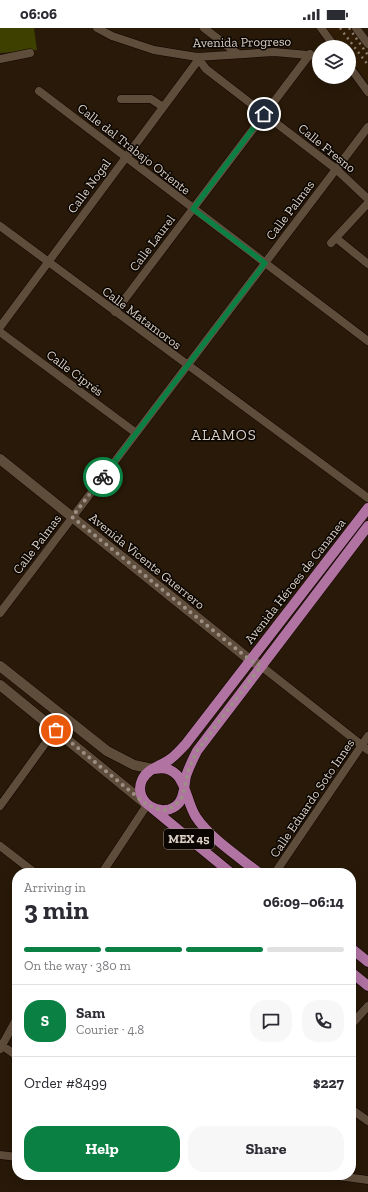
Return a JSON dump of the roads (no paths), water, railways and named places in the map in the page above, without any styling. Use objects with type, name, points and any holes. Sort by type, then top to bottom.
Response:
[{"type":"main road","name":"Avenida Héroes de Cananea","points":[[368,508],[185,745],[170,759],[147,773],[140,785],[143,799],[147,805],[154,809],[168,810],[180,801],[189,768],[197,751],[368,526]]},
{"type":"main road","name":"MEX 45","points":[[153,769],[160,768],[172,771],[182,781],[191,809],[204,827],[253,868]]},
{"type":"main road","name":"MEX 45","points":[[147,805],[225,868]]},
{"type":"main road","points":[[356,952],[368,962]]},
{"type":"main road","points":[[356,976],[368,986]]},
{"type":"street","name":"Avenida Progreso","points":[[97,28],[112,36],[154,50],[198,58],[274,52],[310,54]]},
{"type":"street","points":[[204,28],[238,54]]},
{"type":"street","points":[[321,28],[330,40]]},
{"type":"street","points":[[356,28],[368,44]]},
{"type":"street","points":[[0,59],[30,53]]},
{"type":"street","name":"Calle Laurel","points":[[114,312],[310,54]]},
{"type":"street","name":"Calle Nogal","points":[[0,327],[198,58]]},
{"type":"street","name":"Calle Fresno","points":[[198,58],[206,69],[336,169],[368,199]]},
{"type":"street","points":[[356,76],[368,92]]},
{"type":"street","name":"Calle del Trabajo Oriente","points":[[39,91],[368,341]]},
{"type":"street","points":[[122,99],[151,99],[163,107]]},
{"type":"street","name":"Calle Palmas","points":[[0,613],[368,127]]},
{"type":"street","points":[[368,203],[333,241],[368,264]]},
{"type":"street","name":"Calle Matamoros","points":[[0,226],[187,366],[368,498]]},
{"type":"street","name":"Calle Ciprés","points":[[0,332],[136,433]]},
{"type":"street","name":"Avenida Vicente Guerrero","points":[[0,459],[250,660],[261,666]]},
{"type":"street","points":[[0,666],[108,751],[134,765],[153,769]]},
{"type":"street","points":[[261,666],[365,747]]},
{"type":"street","points":[[0,685],[147,805],[105,868]]},
{"type":"street","points":[[0,806],[56,730]]},
{"type":"street","name":"Calle Eduardo Soto Innes","points":[[279,868],[365,747],[368,736]]},
{"type":"street","points":[[98,765],[108,751]]},
{"type":"street","points":[[0,846],[29,868]]},
{"type":"street","points":[[356,1019],[368,1006]]},
{"type":"street","points":[[12,1027],[1,1046],[12,1053]]},
{"type":"street","points":[[356,1113],[368,1121]]},
{"type":"street","points":[[0,1155],[12,1156]]},
{"type":"street","points":[[356,1178],[368,1180]]},
{"type":"railway","points":[[340,28],[368,65]]},
{"type":"railway","points":[[349,28],[368,55]]},
{"type":"district","name":"ALAMOS","points":[[224,435]]}]
